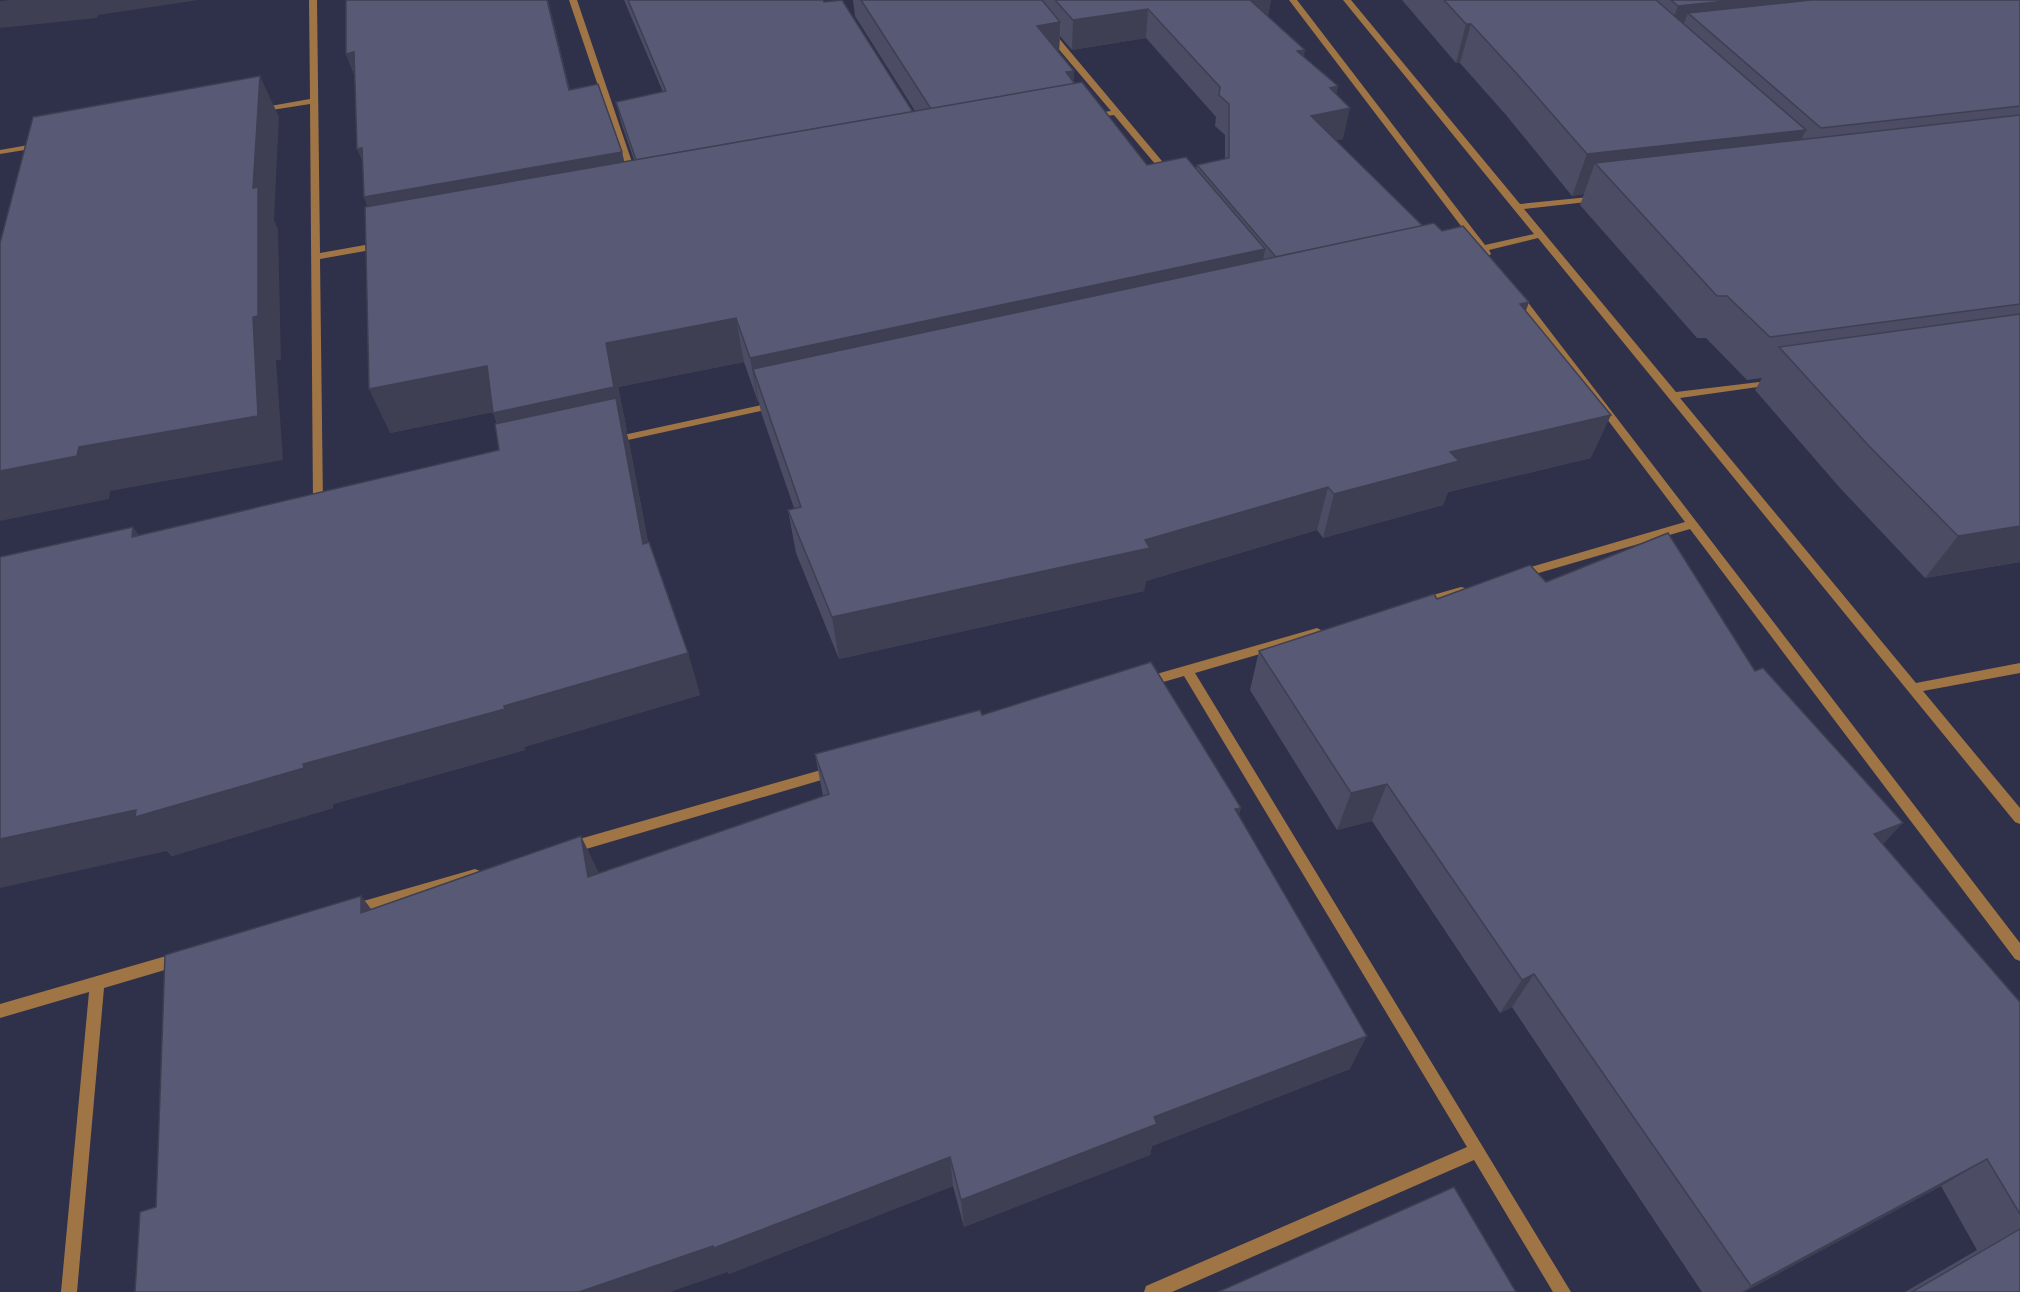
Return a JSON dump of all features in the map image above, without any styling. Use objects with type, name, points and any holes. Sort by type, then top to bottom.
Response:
[{"type":"street","points":[[313,0],[318,505]]},
{"type":"street","points":[[573,0],[637,187]]},
{"type":"street","points":[[1293,0],[1497,268]]},
{"type":"street","points":[[1347,0],[2020,818]]},
{"type":"street","points":[[1045,26],[1177,186]]},
{"type":"street","points":[[244,112],[314,101]]},
{"type":"street","points":[[1081,118],[1116,112]]},
{"type":"street","points":[[0,152],[46,144]]},
{"type":"street","points":[[1517,207],[1611,196]]},
{"type":"street","points":[[1460,254],[1540,235]]},
{"type":"street","points":[[315,257],[397,242]]},
{"type":"street","points":[[1512,287],[2020,954]]},
{"type":"street","points":[[1673,396],[1789,380]]},
{"type":"street","points":[[608,441],[782,403]]},
{"type":"street","points":[[307,508],[330,503]]},
{"type":"street","points":[[1509,578],[1693,524]]},
{"type":"street","points":[[1405,607],[1474,587]]},
{"type":"street","points":[[1129,687],[1325,630]]},
{"type":"street","points":[[1913,688],[2020,668]]},
{"type":"street","points":[[1187,670],[1563,1292]]},
{"type":"street","points":[[556,851],[854,766]]},
{"type":"street","points":[[338,914],[487,871]]},
{"type":"street","points":[[0,1011],[189,957]]},
{"type":"street","points":[[69,1292],[97,983]]},
{"type":"street","points":[[1152,1292],[1477,1151]]},
{"type":"building","points":[[346,0],[547,0],[569,90],[598,84],[622,152],[364,197],[362,148],[357,149],[354,52],[346,54]]},
{"type":"building","points":[[628,0],[823,0],[824,2],[842,0],[913,112],[636,160],[616,102],[666,91]]},
{"type":"building","points":[[861,0],[1042,0],[1060,22],[1037,26],[1074,71],[1066,72],[1075,84],[931,109]]},
{"type":"building","points":[[1055,0],[1250,0],[1305,50],[1297,51],[1338,86],[1330,88],[1350,108],[1311,116],[1423,226],[1276,257],[1197,165],[1229,158],[1229,104],[1219,95],[1220,87],[1148,9],[1073,20]]},
{"type":"building","points":[[1444,0],[1656,0],[1806,130],[1587,154],[1471,24],[1466,24]]},
{"type":"building","points":[[1671,0],[1735,0],[1678,6]]},
{"type":"building","points":[[1811,0],[2020,0],[2020,106],[1821,128],[1688,13]]},
{"type":"building","points":[[260,76],[253,188],[258,187],[258,316],[253,317],[258,416],[79,447],[77,456],[0,471],[0,243],[33,117]]},
{"type":"building","points":[[1082,82],[1147,165],[1186,157],[1265,249],[750,358],[736,318],[606,343],[614,387],[493,413],[487,366],[369,389],[365,207]]},
{"type":"building","points":[[2020,115],[2020,304],[1770,337],[1727,296],[1717,296],[1595,163]]},
{"type":"building","points":[[1434,223],[1442,231],[1463,226],[1529,302],[1520,304],[1611,415],[1450,452],[1459,461],[1334,494],[1328,487],[1145,540],[1150,548],[832,617],[788,510],[801,507],[753,369]]},
{"type":"building","points":[[2020,314],[2020,526],[1958,536],[1869,446],[1779,347]]},
{"type":"building","points":[[616,398],[643,544],[649,542],[688,653],[504,706],[505,709],[303,764],[304,768],[135,817],[136,810],[0,839],[0,557],[133,527],[132,537],[499,450],[495,424]]},
{"type":"building","points":[[1668,533],[1755,671],[1763,668],[1903,823],[1874,834],[2020,1002],[2020,1214],[1987,1159],[1751,1286],[1534,974],[1522,980],[1387,784],[1351,793],[1259,651],[1434,594],[1437,599],[1530,565],[1546,582]]},
{"type":"building","points":[[1151,662],[1241,808],[1235,809],[1367,1036],[1154,1117],[1157,1124],[961,1200],[950,1157],[714,1248],[713,1246],[579,1292],[135,1292],[140,1212],[156,1207],[165,955],[361,896],[361,913],[581,836],[588,877],[829,794],[815,754],[980,710],[982,715]]},
{"type":"building","points":[[1454,1187],[1516,1292],[1218,1292]]},
{"type":"building","points":[[2020,1229],[2020,1292],[1912,1292]]}]
